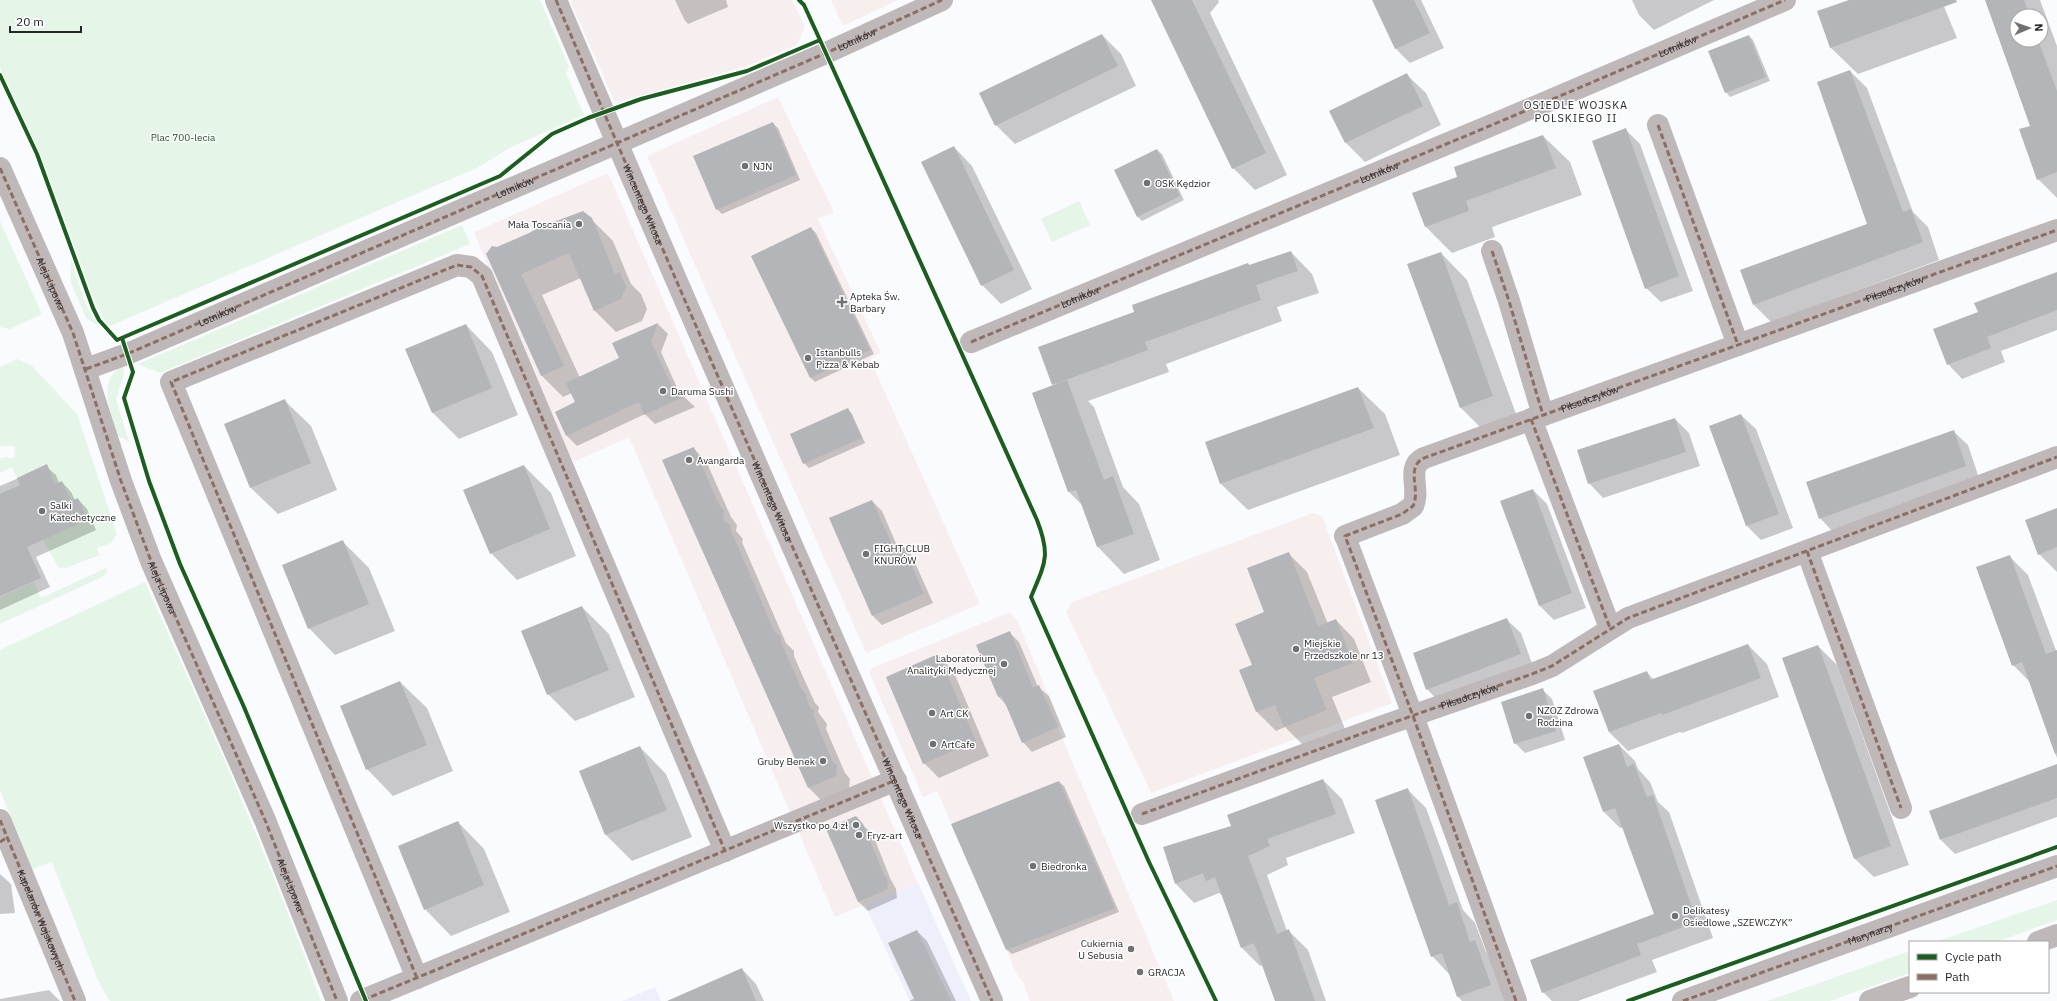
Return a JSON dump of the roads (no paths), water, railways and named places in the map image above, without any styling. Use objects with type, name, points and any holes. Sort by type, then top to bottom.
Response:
[{"type":"street","name":"Wincentego Witosa","points":[[556,0],[992,1001]]},
{"type":"street","name":"Lotników","points":[[86,369],[128,354],[826,53],[942,0]]},
{"type":"street","name":"Lotników","points":[[971,342],[1478,131],[1785,0]]},
{"type":"street","points":[[1658,125],[1738,345]]},
{"type":"street","name":"Aleja Lipowa","points":[[0,168],[56,293],[86,369],[121,481],[148,554],[265,820],[337,1001]]},
{"type":"street","name":"Piłsudczyków","points":[[1413,716],[1346,536],[1402,514],[1413,506],[1416,495],[1414,471],[1418,461],[2057,230]]},
{"type":"street","points":[[1492,252],[1509,301],[1537,417],[1610,628]]},
{"type":"street","points":[[417,978],[171,382],[457,265],[472,267],[482,276],[725,850]]},
{"type":"street","name":"Piłsudczyków","points":[[1142,814],[1552,666],[1628,618],[2057,457]]},
{"type":"street","points":[[1806,551],[1901,808]]},
{"type":"street","points":[[1413,716],[1516,1001]]},
{"type":"street","points":[[361,1001],[896,780]]},
{"type":"street","name":"Kapelanów Wojskowych","points":[[3,833],[75,1001]]},
{"type":"street","name":"Marynarzy","points":[[1683,1001],[2057,866]]},
{"type":"street","points":[[2041,941],[2057,935]]},
{"type":"street","points":[[1870,1001],[1909,987]]},
{"type":"place","name":"NJN","points":[[745,166]]},
{"type":"place","name":"OSK Kędzior","points":[[1147,183]]},
{"type":"place","name":"Mała Toscania","points":[[579,224]]},
{"type":"place","name":"Apteka Św. Barbary","points":[[842,302]]},
{"type":"place","name":"Istanbulls Pizza & Kebab","points":[[808,358]]},
{"type":"place","name":"Daruma Sushi","points":[[663,391]]},
{"type":"place","name":"Avangarda","points":[[689,460]]},
{"type":"place","name":"Salki Katechetyczne","points":[[42,511]]},
{"type":"place","name":"FIGHT CLUB KNURÓW","points":[[866,554]]},
{"type":"place","name":"Miejskie Przedszkole nr 13","points":[[1296,649]]},
{"type":"place","name":"Laboratorium Analityki Medycznej","points":[[1004,664]]},
{"type":"place","name":"Art CK","points":[[932,713]]},
{"type":"place","name":"NZOZ Zdrowa Rodzina","points":[[1529,716]]},
{"type":"place","name":"ArtCafe","points":[[933,744]]},
{"type":"place","name":"Gruby Benek","points":[[823,761]]},
{"type":"place","name":"Wszystko po 4 zł","points":[[856,825]]},
{"type":"place","name":"Fryz-art","points":[[859,835]]},
{"type":"place","name":"Biedronka","points":[[1033,866]]},
{"type":"place","name":"Delikatesy Osiedlowe „SZEWCZYK”","points":[[1675,916]]},
{"type":"place","name":"Cukiernia U Sebusia","points":[[1131,949]]},
{"type":"place","name":"GRACJA","points":[[1140,972]]},
{"type":"district","name":"OSIEDLE WOJSKA POLSKIEGO II","points":[[1576,111]]},
{"type":"park label","name":"Plac 700-lecia","points":[[183,137]]}]
